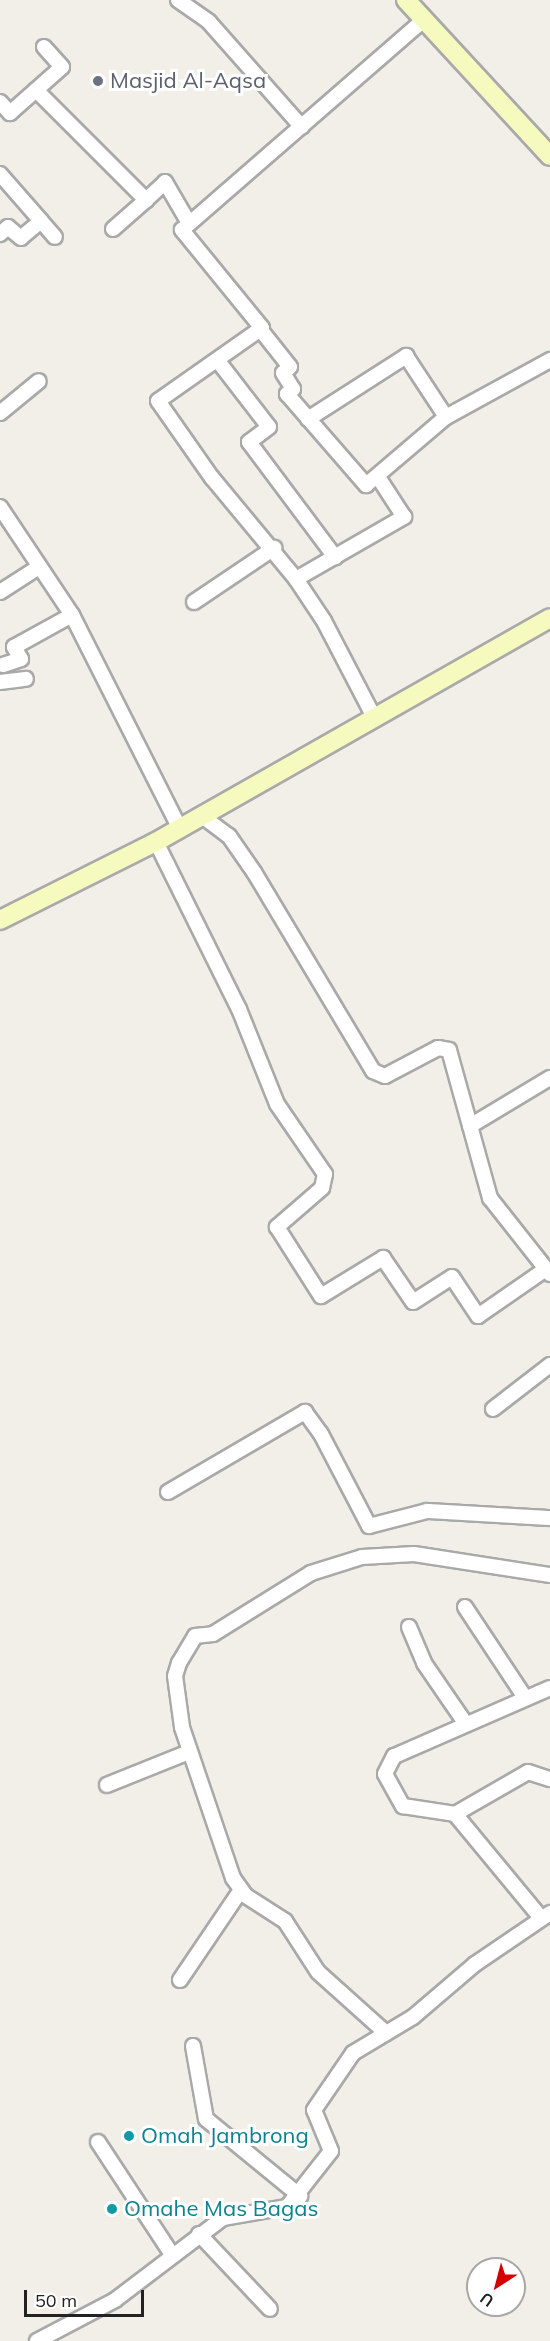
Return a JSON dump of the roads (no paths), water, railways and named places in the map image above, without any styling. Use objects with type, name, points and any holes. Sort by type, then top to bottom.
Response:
[{"type":"main road","points":[[406,0],[549,154]]},
{"type":"main road","points":[[0,920],[180,829],[550,618]]},
{"type":"street","points":[[178,0],[209,22],[302,127]]},
{"type":"street","points":[[424,20],[189,223],[182,233],[291,368],[283,373],[293,389],[288,394],[366,486],[446,417],[550,360]]},
{"type":"street","points":[[0,102],[10,113],[62,67],[44,47]]},
{"type":"street","points":[[36,90],[146,200]]},
{"type":"street","points":[[0,174],[55,237]]},
{"type":"street","points":[[113,229],[165,182],[189,223]]},
{"type":"street","points":[[0,234],[8,227],[21,238],[41,221]]},
{"type":"street","points":[[260,329],[157,404],[274,548],[296,579],[324,621],[375,719]]},
{"type":"street","points":[[308,419],[406,356],[446,417]]},
{"type":"street","points":[[218,361],[268,428],[249,442],[335,557]]},
{"type":"street","points":[[0,413],[39,381]]},
{"type":"street","points":[[296,579],[404,517],[378,477]]},
{"type":"street","points":[[0,507],[72,615],[180,829]]},
{"type":"street","points":[[194,602],[274,548]]},
{"type":"street","points":[[0,592],[39,567]]},
{"type":"street","points":[[26,679],[6,682],[2,662],[21,659],[14,647],[72,615]]},
{"type":"street","points":[[156,842],[239,1009],[277,1104],[325,1174],[322,1188],[277,1227],[321,1296],[383,1258],[413,1302],[452,1277],[478,1316],[548,1271],[495,1208],[447,1048],[385,1077],[373,1071],[254,872],[229,836],[202,816]]},
{"type":"street","points":[[470,1126],[548,1084]]},
{"type":"street","points":[[493,1409],[550,1365]]},
{"type":"street","points":[[168,1492],[305,1412],[321,1434],[369,1526],[427,1511],[550,1518]]},
{"type":"street","points":[[386,2033],[318,1972],[285,1921],[241,1890],[189,1752],[175,1676],[186,1645],[195,1636],[213,1634],[234,1622],[291,1583],[351,1560],[392,1554],[550,1575]]},
{"type":"street","points":[[465,1606],[525,1696]]},
{"type":"street","points":[[409,1627],[424,1663],[466,1724]]},
{"type":"street","points":[[550,1688],[525,1696],[394,1756],[386,1774],[403,1806],[455,1814],[528,1772],[550,1779]]},
{"type":"street","points":[[107,1785],[189,1752]]},
{"type":"street","points":[[37,2341],[100,2310],[171,2253],[234,2213],[278,2212],[300,2196],[331,2151],[314,2110],[317,2102],[353,2053],[386,2033],[545,1916],[455,1814]]},
{"type":"street","points":[[180,1980],[241,1890]]},
{"type":"street","points":[[193,2046],[207,2119],[300,2196]]},
{"type":"street","points":[[98,2142],[171,2253]]},
{"type":"street","points":[[199,2234],[270,2309]]},
{"type":"place","name":"Masjid Al-Aqsa","points":[[98,81]]},
{"type":"place","name":"Omah Jambrong","points":[[129,2136]]},
{"type":"place","name":"Omahe Mas Bagas","points":[[112,2209]]}]
